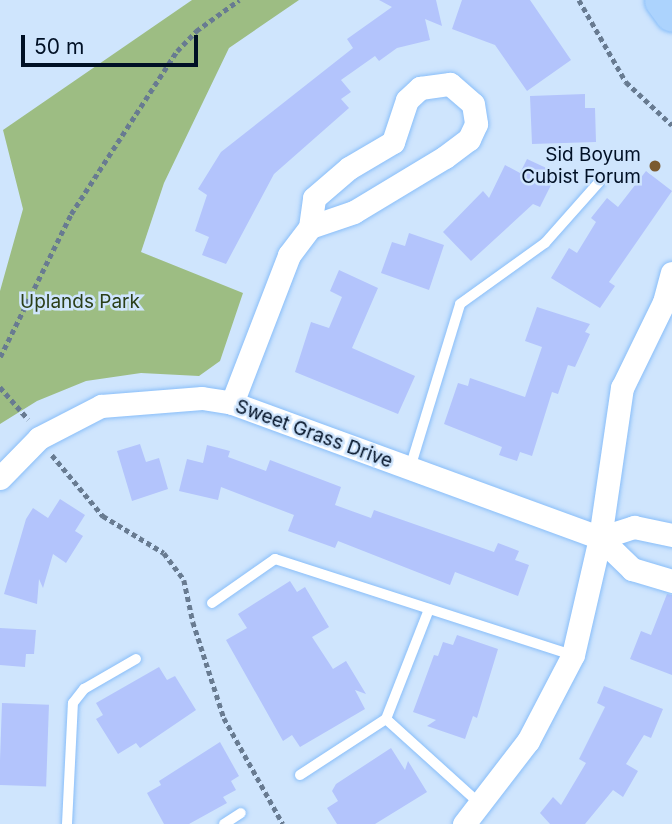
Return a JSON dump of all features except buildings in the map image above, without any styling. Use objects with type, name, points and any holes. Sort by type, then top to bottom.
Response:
[{"type":"main road","points":[[662,0],[672,14]]},
{"type":"street","points":[[232,403],[289,255],[310,227],[314,198],[349,168],[393,142],[407,100],[420,88],[450,84],[473,104],[476,124],[469,139],[445,157],[354,212],[310,227]]},
{"type":"street","points":[[464,824],[528,741],[573,655],[600,538],[622,388],[668,298],[672,273]]},
{"type":"street","name":"Sweet Grass Drive","points":[[0,478],[39,438],[101,406],[202,398],[232,403],[600,538]]},
{"type":"street","points":[[600,538],[634,527],[672,535]]},
{"type":"street","points":[[600,538],[632,569],[672,581]]},
{"type":"lane","points":[[409,469],[460,304],[545,243],[601,180]]},
{"type":"lane","points":[[212,603],[275,559],[573,655]]},
{"type":"lane","points":[[300,775],[386,719],[429,609]]},
{"type":"lane","points":[[67,824],[73,703],[84,690],[136,659]]},
{"type":"lane","points":[[386,719],[481,805]]},
{"type":"lane","points":[[224,824],[241,813]]},
{"type":"path","points":[[0,357],[71,214],[177,51],[196,31],[239,0]]},
{"type":"path","points":[[579,0],[626,82],[672,125]]},
{"type":"path","points":[[0,387],[103,516],[164,553],[184,580],[224,718],[283,824]]},
{"type":"green space","name":"Uplands Park","points":[[192,0],[299,0],[229,48],[164,183],[141,252],[243,293],[220,361],[199,376],[141,373],[86,381],[37,401],[0,424],[0,291],[23,209],[3,130]]},
{"type":"place","name":"Sid Boyum Cubist Forum","points":[[655,166]]}]
